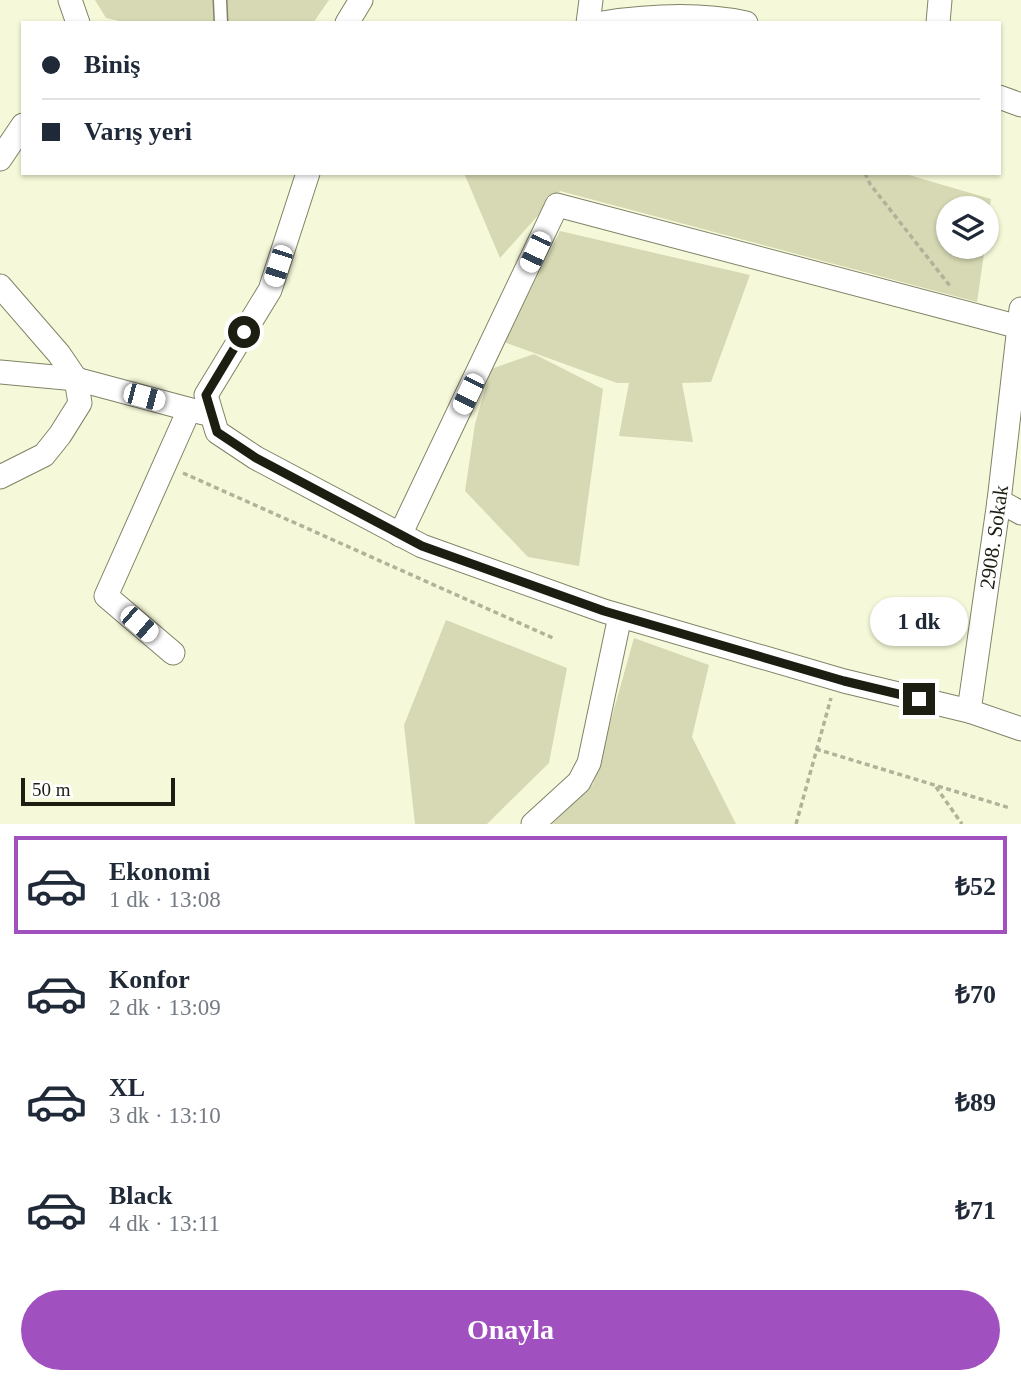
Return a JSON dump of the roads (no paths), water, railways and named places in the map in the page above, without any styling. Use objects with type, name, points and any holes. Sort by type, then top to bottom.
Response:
[{"type":"street","points":[[70,0],[77,21]]},
{"type":"street","points":[[348,21],[360,0]]},
{"type":"street","points":[[588,21],[591,0]]},
{"type":"street","points":[[938,21],[940,0]]},
{"type":"street","points":[[614,21],[640,17],[731,14]]},
{"type":"street","points":[[1001,98],[1021,105]]},
{"type":"street","points":[[0,159],[21,128]]},
{"type":"street","points":[[307,175],[270,289],[206,395],[217,432],[256,458],[422,546],[620,616],[837,678],[970,711],[1021,729]]},
{"type":"street","points":[[400,535],[557,205],[974,316],[1020,318]]},
{"type":"street","points":[[0,286],[59,354],[76,379],[80,402],[60,435],[44,454],[0,477]]},
{"type":"street","name":"2908. Sokak","points":[[970,711],[999,501],[1020,318]]},
{"type":"street","points":[[0,372],[76,379],[212,416]]},
{"type":"street","points":[[173,653],[106,596],[190,410]]},
{"type":"street","points":[[999,501],[1021,513]]},
{"type":"street","points":[[533,824],[579,782],[589,763],[620,616]]},
{"type":"lane","points":[[220,0],[221,21]]}]
